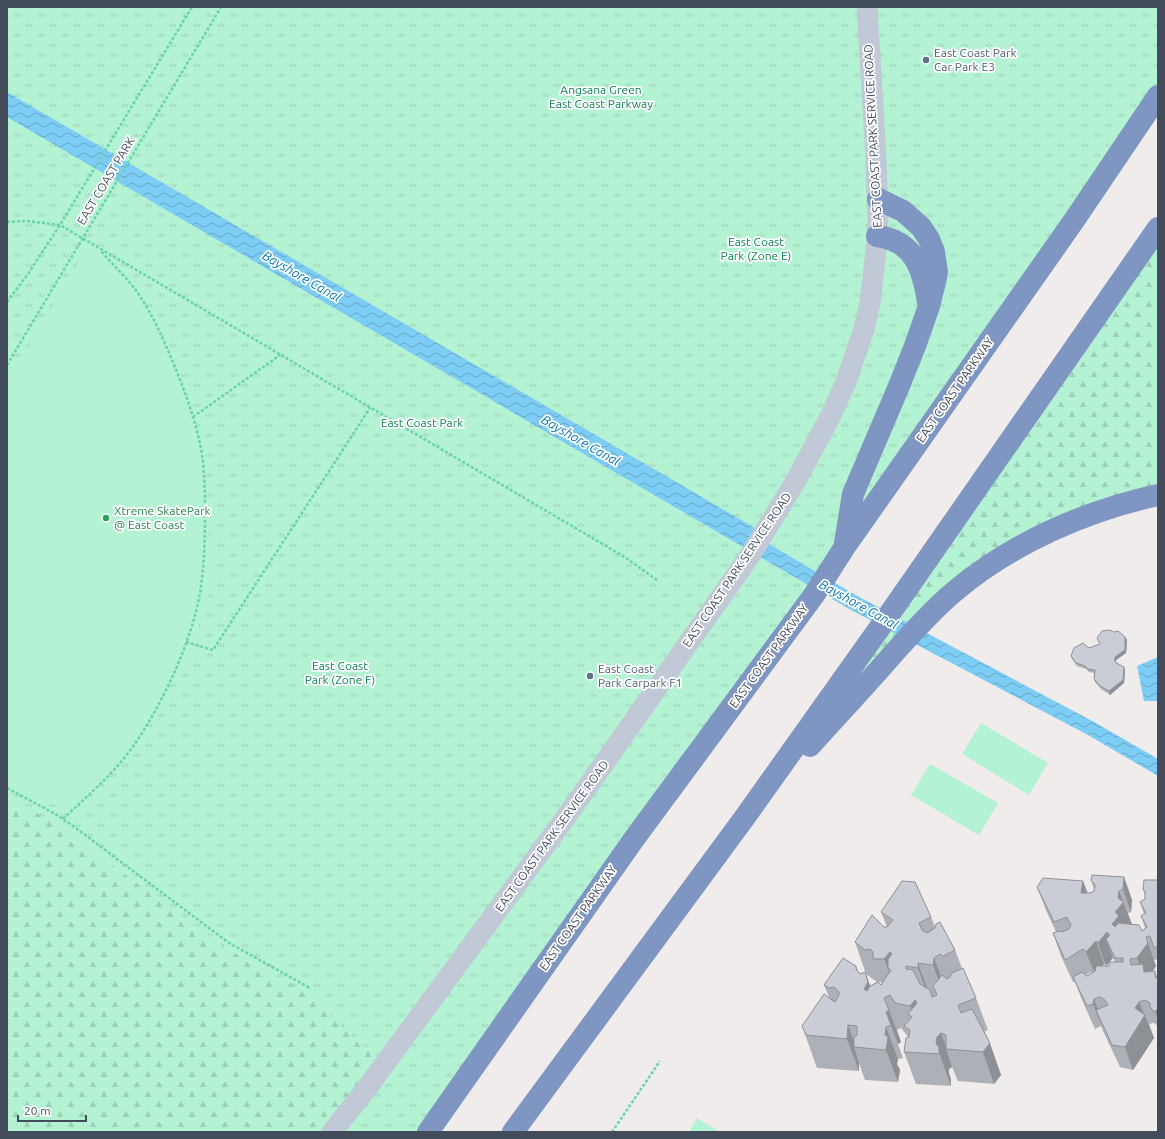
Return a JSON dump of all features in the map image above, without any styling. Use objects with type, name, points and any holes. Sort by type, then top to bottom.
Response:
[{"type":"highway","name":"EAST COAST PARKWAY","points":[[428,1132],[634,839],[814,595],[844,548],[1075,219],[1158,96]]},
{"type":"highway","points":[[844,548],[853,494],[899,386],[929,306],[937,272],[933,248],[926,235],[914,220],[896,207],[878,199]]},
{"type":"highway","points":[[513,1132],[745,817],[893,609],[1158,228]]},
{"type":"highway","points":[[877,236],[886,237],[897,241],[910,252],[922,276],[929,306]]},
{"type":"highway","points":[[745,817],[921,624],[954,592],[975,575],[1021,546],[1078,520],[1112,508],[1158,495]]},
{"type":"street","name":"EAST COAST PARK SERVICE ROAD","points":[[332,1132],[367,1088],[570,813],[749,557],[812,453],[846,382],[862,336],[870,303],[877,236],[878,199],[867,7]]},
{"type":"path","points":[[7,302],[28,274],[60,225],[192,7]]},
{"type":"path","name":"EAST COAST PARK","points":[[7,365],[221,7]]},
{"type":"path","points":[[7,222],[27,221],[60,225],[623,556],[657,580]]},
{"type":"path","points":[[63,819],[105,780],[133,746],[146,726],[164,692],[186,642],[194,619],[200,594],[204,556],[204,479],[201,449],[193,417],[175,366],[148,308],[129,281],[98,248]]},
{"type":"path","points":[[193,417],[280,355]]},
{"type":"path","points":[[186,642],[213,650],[370,408]]},
{"type":"path","points":[[7,788],[63,819],[229,943],[310,988]]},
{"type":"path","points":[[612,1132],[660,1061]]},
{"type":"green space","name":"East Coast Park","points":[[7,7],[1158,7],[1158,94],[421,1132],[7,1132]]},
{"type":"green space","points":[[1158,228],[1158,491],[1114,506],[954,591],[748,813]]},
{"type":"green space","name":"Xtreme SkatePark @ East Coast","points":[[89,244],[113,265],[135,289],[150,313],[175,367],[193,414],[201,451],[205,501],[205,531],[212,537],[214,579],[186,668],[172,676],[144,730],[122,761],[70,813],[7,779],[7,382]]},
{"type":"green space","points":[[981,723],[1048,763],[1029,795],[962,754]]},
{"type":"green space","points":[[930,764],[998,803],[979,835],[911,795]]},
{"type":"green space","points":[[7,797],[55,823],[225,948],[307,992],[355,1040],[386,1062],[331,1132],[7,1132]]},
{"type":"green space","points":[[697,1118],[720,1132],[689,1132]]},
{"type":"water","name":"Bayshore Canal","points":[[7,92],[755,528],[752,534],[859,597],[1096,723],[1158,759],[1158,776],[1088,735],[851,610],[7,117]]},
{"type":"water","points":[[1158,657],[1158,701],[1144,701],[1137,666]]},
{"type":"building","points":[[1110,630],[1114,632],[1118,631],[1125,637],[1125,650],[1115,657],[1115,662],[1124,667],[1123,680],[1109,691],[1100,686],[1094,679],[1095,670],[1088,669],[1085,666],[1076,663],[1071,656],[1074,648],[1083,643],[1089,648],[1100,644],[1097,638],[1102,631]]},
{"type":"building","points":[[1092,875],[1124,877],[1123,889],[1119,891],[1118,898],[1124,902],[1115,912],[1119,916],[1112,924],[1115,927],[1118,923],[1139,925],[1142,931],[1147,927],[1141,916],[1146,913],[1140,902],[1145,899],[1145,892],[1143,889],[1144,880],[1158,880],[1158,946],[1154,948],[1150,936],[1146,937],[1148,943],[1137,958],[1130,959],[1131,965],[1143,964],[1144,972],[1155,971],[1155,977],[1158,979],[1158,1008],[1155,1012],[1150,1007],[1150,1003],[1145,1000],[1139,1002],[1135,1008],[1145,1015],[1125,1047],[1112,1045],[1096,1010],[1108,1005],[1105,1000],[1100,997],[1094,999],[1093,1004],[1087,1006],[1073,977],[1082,972],[1087,976],[1095,971],[1096,966],[1109,966],[1109,962],[1123,962],[1123,958],[1115,958],[1106,939],[1110,935],[1107,932],[1098,943],[1096,941],[1086,952],[1083,949],[1065,960],[1053,933],[1059,931],[1062,932],[1069,929],[1071,925],[1067,917],[1054,922],[1037,887],[1043,878],[1083,881],[1081,893],[1090,893],[1094,891],[1095,885],[1091,880]]},
{"type":"building","points":[[902,881],[915,882],[931,917],[919,923],[922,930],[927,933],[935,928],[936,924],[940,922],[955,950],[943,956],[940,954],[934,958],[933,965],[918,963],[918,968],[906,966],[906,969],[913,970],[920,984],[930,990],[932,997],[937,995],[933,986],[942,975],[947,979],[952,973],[963,968],[976,998],[958,1005],[961,1013],[972,1009],[990,1043],[983,1052],[946,1049],[946,1035],[941,1033],[937,1037],[936,1044],[939,1047],[939,1054],[904,1052],[906,1038],[909,1037],[910,1030],[904,1026],[912,1017],[908,1014],[917,1003],[915,1000],[910,1006],[895,1003],[890,995],[884,998],[889,1010],[886,1012],[891,1025],[886,1027],[885,1035],[888,1037],[886,1050],[854,1047],[854,1037],[857,1035],[857,1026],[848,1025],[847,1039],[806,1035],[802,1026],[824,994],[835,1002],[839,995],[839,992],[834,987],[829,988],[824,985],[843,958],[856,966],[856,969],[860,974],[865,972],[868,982],[864,989],[867,991],[870,986],[878,982],[881,985],[891,970],[888,968],[888,959],[892,954],[890,952],[884,959],[873,959],[873,952],[870,949],[865,950],[855,942],[872,915],[884,927],[887,927],[893,920],[881,912]]},
{"type":"place","name":"East Coast Park Car Park E3","points":[[926,60]]},
{"type":"place","name":"Xtreme SkatePark @ East Coast","points":[[106,518]]},
{"type":"place","name":"East Coast Park Carpark F1","points":[[590,676]]},
{"type":"park label","name":"Angsana Green East Coast Parkway","points":[[601,97]]},
{"type":"park label","name":"East Coast Park (Zone E)","points":[[756,249]]},
{"type":"park label","name":"East Coast Park (Zone F)","points":[[340,673]]}]
